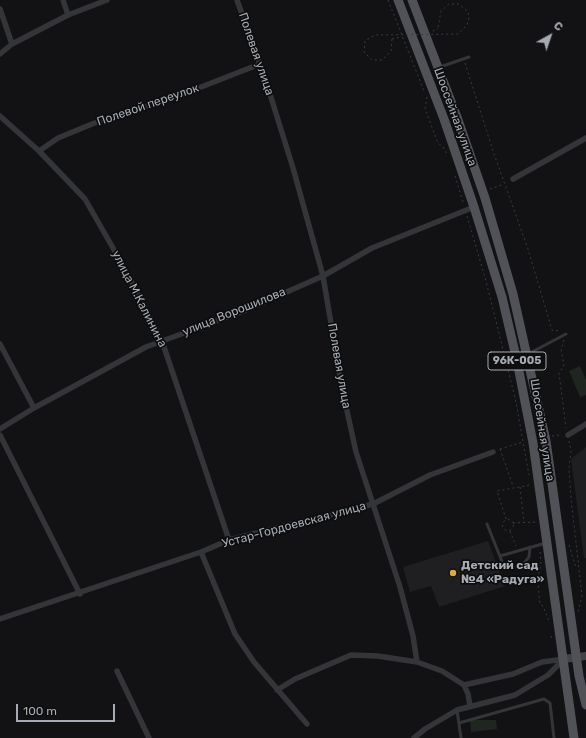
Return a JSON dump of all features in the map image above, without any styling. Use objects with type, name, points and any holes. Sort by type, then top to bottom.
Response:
[{"type":"main road","name":"Шоссейная улица","points":[[398,0],[444,119],[474,206],[502,297],[518,361],[533,443],[543,543],[564,659],[574,738]]},
{"type":"main road","name":"Шоссейная улица","points":[[412,0],[485,198],[513,294],[528,354],[546,440],[582,656],[579,676],[586,705]]},
{"type":"main road","points":[[564,659],[582,656]]},
{"type":"street","points":[[63,0],[68,16]]},
{"type":"street","points":[[0,54],[12,44],[68,16],[107,0]]},
{"type":"street","name":"Полевая улица","points":[[237,0],[260,64],[293,168],[322,276],[342,388],[356,452],[400,586],[413,636],[417,662]]},
{"type":"street","points":[[0,9],[12,44]]},
{"type":"street","name":"Полевой переулок","points":[[39,151],[58,138],[92,124],[178,96],[260,64]]},
{"type":"street","name":"улица М.Калинина","points":[[0,116],[39,151],[85,199],[121,262],[162,341],[229,540]]},
{"type":"street","points":[[513,179],[586,138]]},
{"type":"street","name":"улица Ворошилова","points":[[0,429],[34,408],[146,347],[241,312],[322,276],[372,248],[474,206]]},
{"type":"street","points":[[0,344],[34,408]]},
{"type":"street","points":[[568,434],[586,424]]},
{"type":"street","points":[[0,435],[80,594]]},
{"type":"street","name":"Устар-Гордоевская улица","points":[[0,619],[80,594],[201,552],[229,540],[372,504],[430,475],[493,452]]},
{"type":"street","points":[[201,552],[235,634],[254,662],[306,724]]},
{"type":"street","points":[[277,690],[295,678],[351,655],[378,656],[417,662],[442,671],[464,686],[468,694],[470,706]]},
{"type":"street","points":[[464,686],[513,674],[542,662],[564,659]]},
{"type":"street","points":[[414,738],[425,729],[457,710],[515,695],[548,675],[564,659]]},
{"type":"street","points":[[117,671],[149,738]]},
{"type":"lane","points":[[438,68],[470,57]]},
{"type":"lane","points":[[528,354],[566,334]]},
{"type":"lane","points":[[487,524],[505,569],[519,566],[528,559],[530,547]]},
{"type":"lane","points":[[500,556],[543,543]]},
{"type":"lane","points":[[459,723],[544,699],[550,703],[554,738]]},
{"type":"lane","points":[[457,710],[461,738]]},
{"type":"path","points":[[388,0],[424,90]]},
{"type":"path","points":[[403,37],[392,39],[390,51],[382,60],[372,60],[364,52],[365,41],[375,35],[458,34],[467,25],[469,18],[468,12],[459,4],[448,4],[441,11],[438,28],[432,31]]},
{"type":"path","points":[[427,98],[425,109],[438,143],[444,147],[448,157]]},
{"type":"path","points":[[453,170],[501,340],[524,442],[529,478]]},
{"type":"path","points":[[490,189],[505,183]]},
{"type":"path","points":[[552,436],[568,434]]},
{"type":"path","points":[[493,452],[524,442]]},
{"type":"path","points":[[500,449],[514,488]]},
{"type":"path","points":[[506,519],[497,491],[530,485]]},
{"type":"path","points":[[520,487],[524,522]]},
{"type":"path","points":[[506,519],[511,520],[513,524]]},
{"type":"path","points":[[506,519],[503,522],[503,526],[510,530]]},
{"type":"path","points":[[513,524],[536,522],[537,528]]},
{"type":"path","points":[[513,524],[510,530],[517,551]]},
{"type":"path","points":[[543,543],[541,564],[537,575],[540,604],[543,606],[550,623]]},
{"type":"path","points":[[551,635],[552,641]]},
{"type":"shaded area","points":[[580,366],[586,380],[586,395],[580,397],[569,371]]},
{"type":"shaded area","points":[[586,447],[586,558],[584,558],[571,459]]},
{"type":"shaded area","name":"Детский сад №4 «Радуга»","points":[[488,541],[505,586],[439,607],[431,586],[410,592],[403,567]]},
{"type":"shaded area","points":[[470,720],[496,720],[497,729],[471,732]]},
{"type":"place","name":"Детский сад №4 «Радуга»","points":[[453,573]]}]
